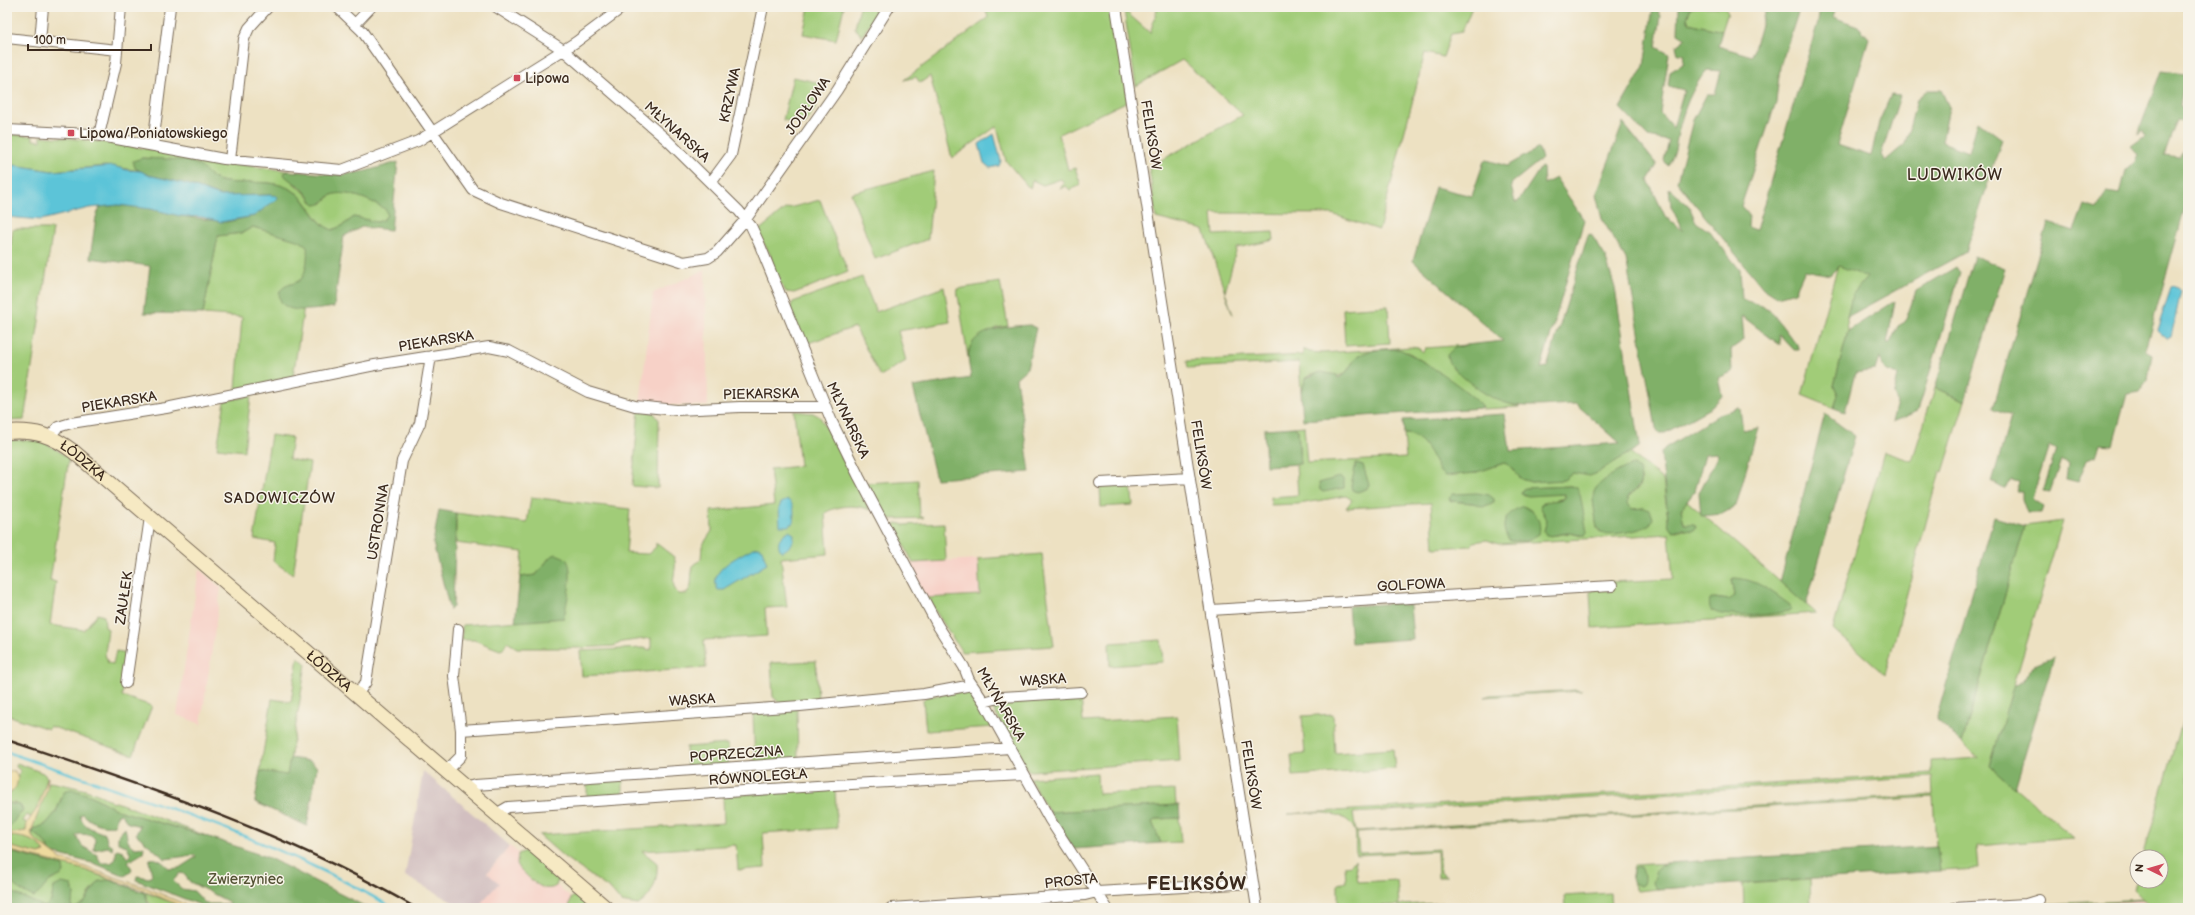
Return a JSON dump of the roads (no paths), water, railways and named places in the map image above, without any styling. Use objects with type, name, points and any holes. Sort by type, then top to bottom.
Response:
[{"type":"main road","points":[[7,432],[26,431],[50,436]]},
{"type":"main road","name":"ŁÓDZKA","points":[[50,436],[74,452],[606,908]]},
{"type":"street","points":[[40,41],[43,7]]},
{"type":"street","points":[[99,135],[115,72],[121,7]]},
{"type":"street","points":[[153,145],[170,7]]},
{"type":"street","points":[[230,160],[244,39],[249,28],[268,7]]},
{"type":"street","name":"JODŁOWA","points":[[337,7],[356,23],[433,132],[467,184],[484,196],[673,260],[694,261],[708,258],[724,245],[746,219],[832,96],[889,7]]},
{"type":"street","points":[[356,23],[371,7]]},
{"type":"street","name":"MŁYNARSKA","points":[[496,7],[562,49],[667,140],[746,219],[759,243],[826,407],[859,478],[929,609],[958,656],[972,685],[984,702],[1055,829],[1107,908]]},
{"type":"street","points":[[7,130],[99,135],[230,160],[342,170],[406,146],[433,132],[562,49],[576,42],[623,7]]},
{"type":"street","name":"KRZYWA","points":[[710,182],[731,155],[763,7]]},
{"type":"street","name":"FELIKSÓW","points":[[1116,7],[1257,908]]},
{"type":"street","points":[[7,38],[118,50]]},
{"type":"street","name":"PIEKARSKA","points":[[50,436],[55,429],[61,425],[166,408],[375,365],[476,348],[503,349],[588,392],[624,403],[654,409],[826,407]]},
{"type":"street","name":"USTRONNA","points":[[357,695],[366,682],[402,461],[420,423],[431,356]]},
{"type":"street","points":[[1100,483],[1190,478]]},
{"type":"street","name":"ZAUŁEK","points":[[126,683],[150,517]]},
{"type":"street","name":"GOLFOWA","points":[[1211,610],[1612,586]]},
{"type":"street","points":[[446,771],[461,756],[461,730],[454,676],[458,629]]},
{"type":"street","name":"WĄSKA","points":[[461,730],[800,706],[924,694],[972,685]]},
{"type":"street","name":"WĄSKA","points":[[984,702],[1002,697],[1081,692]]},
{"type":"street","name":"POPRZECZNA","points":[[465,788],[473,785],[1010,748]]},
{"type":"street","name":"RÓWNOLEGŁA","points":[[496,814],[508,807],[832,785],[1024,775]]},
{"type":"street","name":"PROSTA","points":[[891,908],[1085,896],[1097,892],[1253,883]]},
{"type":"street","points":[[1954,908],[2026,904],[2039,900]]},
{"type":"water","points":[[994,134],[1001,161],[999,166],[990,168],[984,163],[979,144]]},
{"type":"water","points":[[7,164],[52,171],[113,166],[127,170],[141,171],[148,175],[187,184],[220,196],[271,195],[277,196],[278,198],[254,216],[221,222],[202,217],[180,216],[151,209],[118,205],[89,208],[41,220],[7,217]]},
{"type":"water","points":[[2174,287],[2181,291],[2171,337],[2167,339],[2157,330],[2171,288]]},
{"type":"water","points":[[788,500],[791,502],[793,508],[793,523],[788,526],[780,526],[779,508],[781,503]]},
{"type":"water","points":[[789,531],[794,534],[792,543],[782,552],[779,546],[781,537]]},
{"type":"water","points":[[758,547],[762,549],[767,564],[724,590],[718,590],[716,583],[720,570],[726,564],[753,548]]},
{"type":"waterway","points":[[7,752],[156,803],[253,840],[301,860],[393,908]]},
{"type":"railway","points":[[7,740],[164,794],[267,834],[367,881],[416,908]]},
{"type":"place","name":"Lipowa","points":[[517,78]]},
{"type":"place","name":"Lipowa/Poniatowskiego","points":[[71,133]]},
{"type":"district","name":"LUDWIKÓW","points":[[1955,175]]},
{"type":"district","name":"SADOWICZÓW","points":[[280,498]]},
{"type":"district","name":"FELIKSÓW","points":[[1197,884]]},
{"type":"park label","name":"Zwierzyniec","points":[[246,879]]}]
